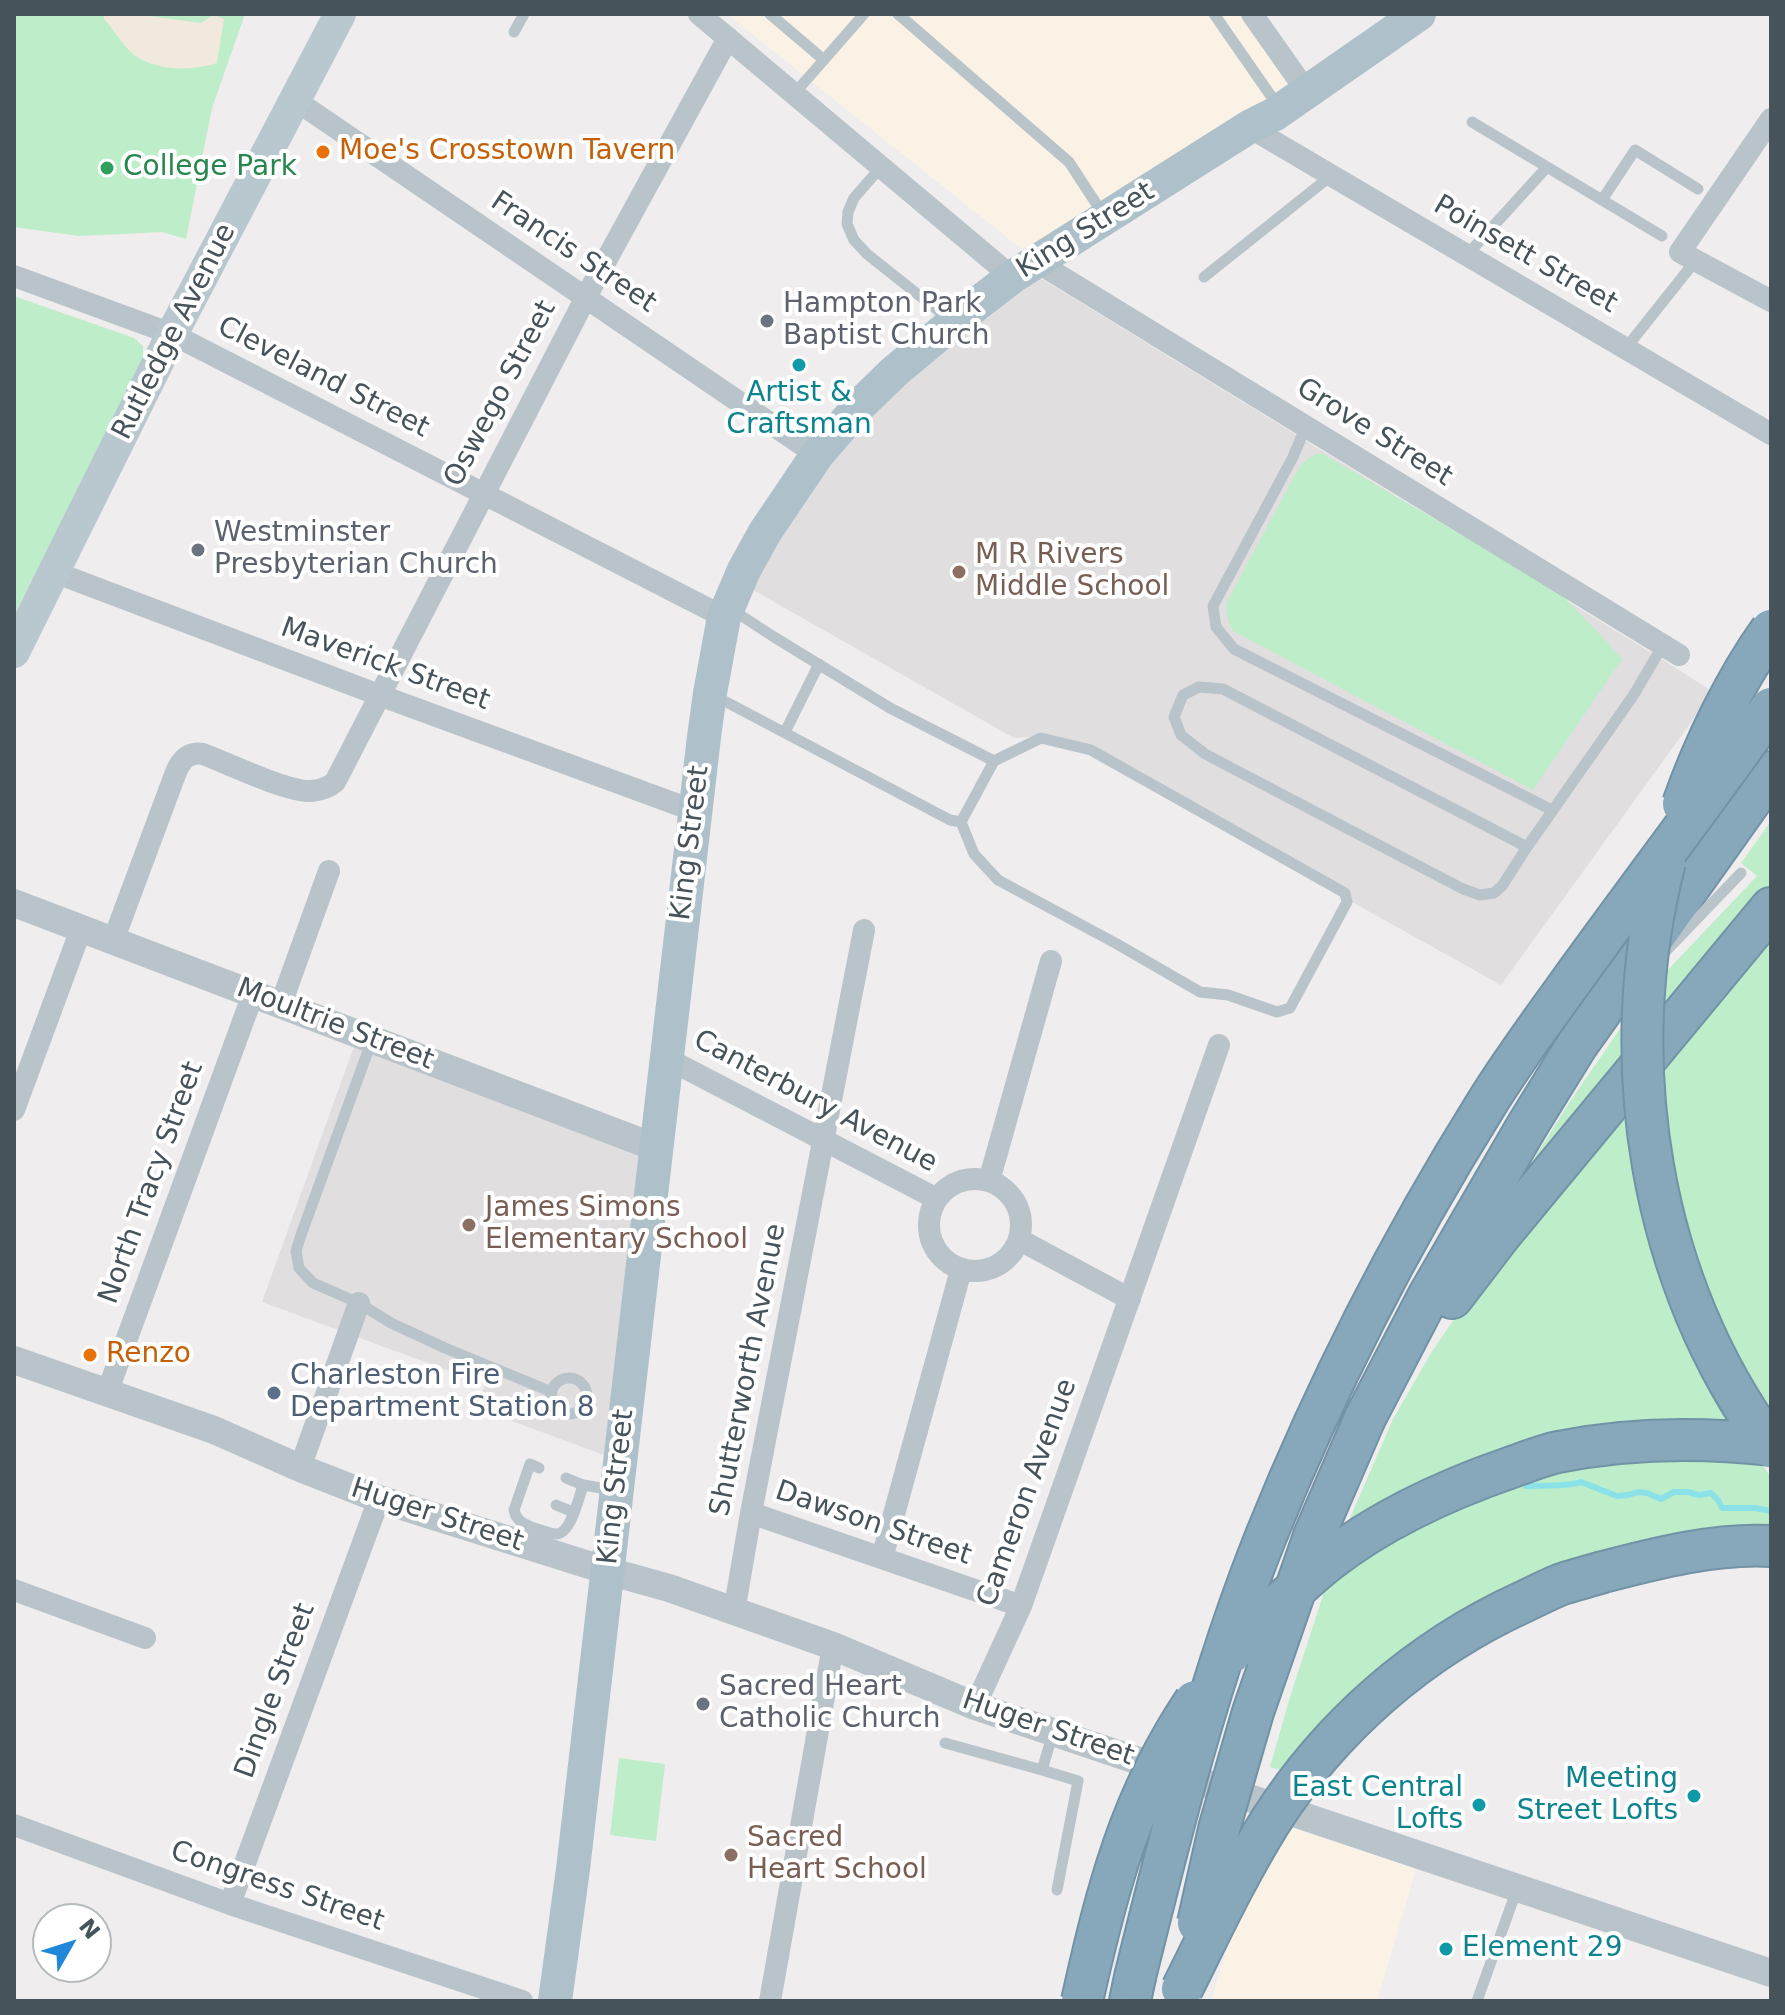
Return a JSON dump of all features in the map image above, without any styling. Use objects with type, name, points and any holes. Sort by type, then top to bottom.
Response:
[{"type":"highway","points":[[1771,630],[1731,696],[1697,765],[1674,827],[1656,899],[1645,964],[1642,1020],[1643,1086],[1659,1198],[1682,1283],[1722,1371],[1771,1446]]},
{"type":"highway","points":[[1132,1989],[1182,1790],[1236,1619],[1266,1536],[1364,1320],[1438,1183],[1514,1061],[1771,708]]},
{"type":"highway","points":[[1181,1995],[1219,1829],[1253,1712],[1314,1536],[1365,1418],[1429,1295],[1577,1045],[1771,772]]},
{"type":"highway","points":[[1365,1418],[1492,1245],[1771,908]]},
{"type":"highway","points":[[1082,2001],[1102,1911],[1121,1850],[1136,1807],[1159,1760],[1207,1683],[1240,1642],[1329,1560],[1381,1526],[1447,1492],[1555,1452],[1618,1443],[1689,1439],[1771,1446]]},
{"type":"highway","points":[[1181,1995],[1239,1876],[1271,1821],[1304,1774],[1339,1731],[1413,1667],[1498,1613],[1560,1585],[1655,1559],[1703,1551],[1771,1546]]},
{"type":"main road","name":"Rutledge Avenue","points":[[14,652],[172,334],[340,14]]},
{"type":"main road","name":"King Street","points":[[555,2001],[710,693],[726,612],[744,570],[765,532],[817,455],[860,405],[953,322],[1024,270],[1294,101],[1419,14]]},
{"type":"street","name":"Grove Street","points":[[699,14],[881,167],[1024,270],[1306,426],[1671,650]]},
{"type":"street","points":[[1252,14],[1294,101]]},
{"type":"street","name":"Oswego Street","points":[[113,941],[176,772],[190,754],[203,754],[294,789],[311,791],[335,782],[586,297],[728,38]]},
{"type":"street","name":"Francis Street","points":[[295,100],[817,455]]},
{"type":"street","points":[[1771,119],[1680,252],[1771,301]]},
{"type":"street","name":"Poinsett Street","points":[[1249,127],[1771,434]]},
{"type":"street","name":"Cleveland Street","points":[[14,276],[172,334],[483,494],[726,612]]},
{"type":"street","name":"Maverick Street","points":[[54,572],[695,811]]},
{"type":"street","points":[[281,1004],[329,871]]},
{"type":"street","name":"Moultrie Street","points":[[14,903],[657,1148]]},
{"type":"street","points":[[14,1110],[81,929]]},
{"type":"street","name":"Shutterworth Avenue","points":[[734,1612],[864,930]]},
{"type":"street","points":[[989,1181],[1051,961]]},
{"type":"street","name":"North Tracy Street","points":[[107,1393],[253,994]]},
{"type":"street","name":"Cameron Avenue","points":[[975,1706],[1021,1606],[1219,1045]]},
{"type":"street","name":"Canterbury Avenue","points":[[666,1058],[937,1199]]},
{"type":"street","points":[[966,1180],[989,1181],[1010,1194],[1016,1205],[1021,1216],[1020,1240],[1000,1265],[985,1271],[961,1270],[941,1256],[930,1235],[931,1211],[944,1191],[966,1180]]},
{"type":"street","points":[[1020,1240],[1130,1299]]},
{"type":"street","points":[[882,1558],[961,1270]]},
{"type":"street","points":[[300,1468],[359,1303]]},
{"type":"street","name":"Huger Street","points":[[14,1360],[214,1430],[379,1499],[520,1533],[608,1571],[669,1588],[833,1646],[975,1706],[1771,1973]]},
{"type":"street","name":"Dingle Street","points":[[230,1904],[379,1499]]},
{"type":"street","name":"Dawson Street","points":[[751,1513],[1021,1606]]},
{"type":"street","points":[[14,1590],[145,1638]]},
{"type":"street","points":[[770,2001],[833,1646]]},
{"type":"street","name":"Congress Street","points":[[14,1825],[230,1904],[522,2001]]},
{"type":"lane","points":[[514,32],[524,14]]},
{"type":"lane","points":[[770,14],[824,60]]},
{"type":"lane","points":[[794,94],[864,14]]},
{"type":"lane","points":[[898,14],[1069,162],[1106,218]]},
{"type":"lane","points":[[1214,14],[1294,101]]},
{"type":"lane","points":[[1472,122],[1662,236]]},
{"type":"lane","points":[[1602,200],[1635,150],[1698,189]]},
{"type":"lane","points":[[881,167],[854,198],[848,212],[847,224],[854,240],[867,254],[953,322]]},
{"type":"lane","points":[[1467,255],[1547,167]]},
{"type":"lane","points":[[1204,277],[1332,175]]},
{"type":"lane","points":[[1626,348],[1696,260]]},
{"type":"lane","points":[[1306,426],[1293,457],[1213,606],[1216,627],[1234,649],[1552,810]]},
{"type":"lane","points":[[726,612],[890,708],[994,761]]},
{"type":"lane","points":[[1527,847],[1223,689],[1199,687],[1183,695],[1174,717],[1181,735],[1205,754],[1463,889],[1480,895],[1494,893],[1502,886],[1633,696],[1671,650]]},
{"type":"lane","points":[[785,732],[819,664]]},
{"type":"lane","points":[[710,693],[950,820],[961,822]]},
{"type":"lane","points":[[1041,738],[1091,750],[1345,893],[1347,902],[1290,1008],[1277,1012],[1228,995],[1200,992],[998,880],[974,854],[961,822],[994,761],[1041,738]]},
{"type":"lane","points":[[1577,1045],[1741,873]]},
{"type":"lane","points":[[372,1039],[296,1251],[299,1268],[313,1283],[359,1303],[391,1323],[552,1392]]},
{"type":"lane","points":[[539,1468],[530,1464],[525,1493],[514,1510],[520,1533],[562,1533],[568,1527],[583,1485]]},
{"type":"lane","points":[[566,1478],[583,1485],[617,1491]]},
{"type":"lane","points":[[556,1505],[573,1512]]},
{"type":"lane","points":[[1042,1770],[1053,1732]]},
{"type":"lane","points":[[945,1743],[1078,1781],[1057,1890]]},
{"type":"lane","points":[[1477,2001],[1517,1888]]},
{"type":"shaded area","points":[[727,14],[1240,14],[1288,84],[1026,249],[1019,247]]},
{"type":"shaded area","points":[[1039,277],[1713,692],[1501,985],[1052,735],[1014,738],[746,586],[819,471],[896,388]]},
{"type":"shaded area","name":"James Simons Elementary School","points":[[357,1038],[657,1148],[620,1461],[477,1408],[485,1384],[262,1302]]},
{"type":"shaded area","points":[[1288,1826],[1416,1869],[1377,2001],[1211,2001],[1239,1918]]},
{"type":"green space","name":"College Park","points":[[14,14],[245,14],[212,108],[186,239],[162,232],[79,236],[14,227]]},
{"type":"green space","points":[[14,296],[134,338],[143,346],[143,362],[14,615]]},
{"type":"green space","points":[[1321,453],[1557,590],[1622,659],[1533,790],[1233,631],[1227,617],[1227,602],[1297,471],[1310,457]]},
{"type":"green space","points":[[1771,821],[1771,886],[1660,1020],[1662,976],[1757,876],[1741,863]]},
{"type":"green space","points":[[1771,931],[1771,1416],[1735,1354],[1705,1288],[1676,1194],[1660,1064]]},
{"type":"green space","points":[[1624,1023],[1624,1063],[1518,1184],[1571,1100]]},
{"type":"green space","points":[[1627,1103],[1734,1423],[1667,1421],[1347,1525],[1393,1419],[1431,1353],[1469,1297]]},
{"type":"green space","points":[[1643,1459],[1759,1461],[1771,1477],[1771,1529],[1634,1544],[1279,1774],[1280,1770],[1270,1767],[1326,1586],[1413,1528],[1502,1489],[1559,1472]]},
{"type":"green space","points":[[619,1758],[665,1764],[656,1841],[610,1835]]},
{"type":"sand","points":[[103,14],[147,14],[201,23],[213,15],[224,19],[217,63],[176,68],[146,62],[128,50]]},
{"type":"waterway","points":[[1526,1486],[1581,1482],[1617,1496],[1638,1492],[1661,1499],[1674,1492],[1711,1493],[1722,1508],[1771,1511]]},
{"type":"place","name":"Moe's Crosstown Tavern","points":[[323,152]]},
{"type":"place","name":"College Park","points":[[107,168]]},
{"type":"place","name":"Hampton Park Baptist Church","points":[[767,321]]},
{"type":"place","name":"Artist & Craftsman","points":[[799,365]]},
{"type":"place","name":"Westminster Presbyterian Church","points":[[198,550]]},
{"type":"place","name":"M R Rivers Middle School","points":[[959,572]]},
{"type":"place","name":"James Simons Elementary School","points":[[469,1225]]},
{"type":"place","name":"Renzo","points":[[90,1355]]},
{"type":"place","name":"Charleston Fire Department Station 8","points":[[274,1393]]},
{"type":"place","name":"Sacred Heart Catholic Church","points":[[703,1704]]},
{"type":"place","name":"Meeting Street Lofts","points":[[1694,1796]]},
{"type":"place","name":"East Central Lofts","points":[[1479,1805]]},
{"type":"place","name":"Sacred Heart School","points":[[731,1855]]},
{"type":"place","name":"Element 29","points":[[1446,1949]]}]
